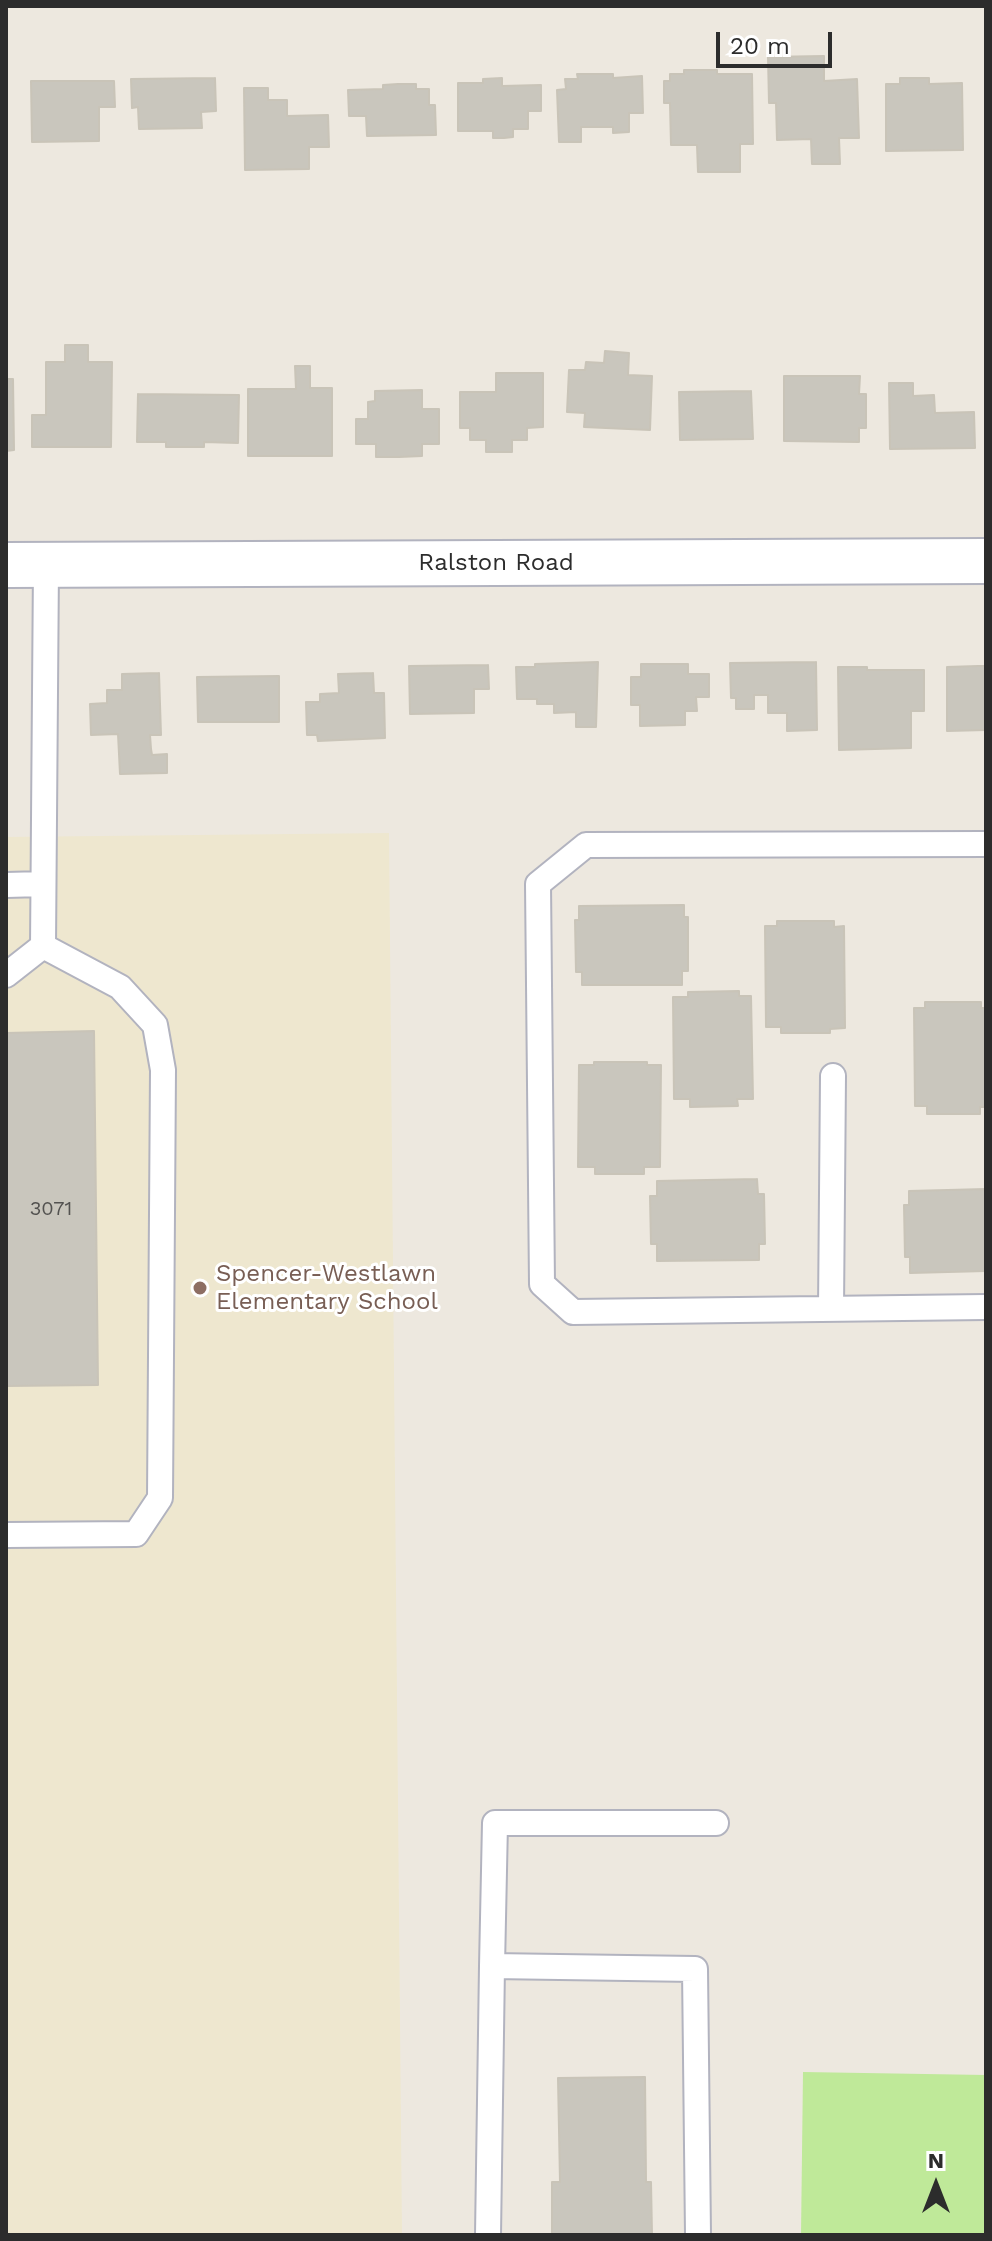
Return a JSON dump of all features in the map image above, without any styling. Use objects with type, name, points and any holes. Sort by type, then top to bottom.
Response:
[{"type":"street","name":"Ralston Road","points":[[26,565],[986,561]]},
{"type":"lane","points":[[26,565],[43,884],[43,946]]},
{"type":"lane","points":[[986,844],[586,845],[538,884],[542,1284],[573,1312],[986,1307]]},
{"type":"lane","points":[[6,885],[43,884]]},
{"type":"lane","points":[[6,975],[43,946]]},
{"type":"lane","points":[[6,1535],[136,1534],[160,1498],[163,1070],[155,1025],[120,987],[43,946]]},
{"type":"lane","points":[[831,1309],[833,1076]]},
{"type":"lane","points":[[488,2235],[495,1823],[716,1823]]},
{"type":"lane","points":[[492,1966],[695,1969],[698,2235]]},
{"type":"shaded area","name":"Spencer-Westlawn Elementary School","points":[[389,833],[402,2235],[6,2235],[6,837]]},
{"type":"green space","points":[[803,2072],[986,2075],[986,2235],[801,2235]]},
{"type":"building","points":[[824,56],[824,81],[857,79],[859,138],[839,138],[840,164],[812,164],[811,139],[777,140],[776,103],[769,103],[768,57]]},
{"type":"building","points":[[684,70],[752,74],[753,144],[740,144],[740,172],[698,172],[697,145],[671,145],[670,103],[664,103],[664,81],[670,81],[670,74],[684,74]]},
{"type":"building","points":[[577,74],[613,74],[613,78],[642,76],[643,113],[629,113],[629,132],[613,133],[613,127],[581,127],[581,142],[559,142],[557,90],[566,89],[565,79],[578,79]]},
{"type":"building","points":[[215,78],[216,111],[201,112],[202,128],[139,129],[138,107],[132,108],[131,79]]},
{"type":"building","points":[[502,78],[502,86],[541,85],[541,111],[528,111],[528,129],[513,129],[513,137],[504,138],[493,138],[493,131],[458,131],[458,83],[483,83],[483,79]]},
{"type":"building","points":[[900,78],[929,78],[929,84],[962,83],[963,150],[886,151],[886,84],[900,84]]},
{"type":"building","points":[[31,81],[114,81],[115,107],[99,107],[99,141],[32,142]]},
{"type":"building","points":[[416,84],[416,89],[429,89],[429,105],[435,105],[436,135],[367,136],[366,116],[349,116],[348,90]]},
{"type":"building","points":[[244,88],[268,88],[268,100],[287,100],[287,116],[328,115],[329,147],[309,147],[309,169],[245,170]]},
{"type":"building","points":[[65,345],[88,345],[88,362],[112,362],[111,447],[32,447],[32,415],[46,415],[46,362],[65,362]]},
{"type":"building","points":[[605,351],[629,353],[628,375],[652,376],[650,430],[584,427],[585,413],[567,412],[569,370],[585,370],[586,362],[604,363]]},
{"type":"building","points":[[295,366],[310,366],[310,388],[332,388],[332,456],[248,456],[248,389],[296,389]]},
{"type":"building","points":[[496,373],[543,373],[543,427],[527,428],[527,440],[512,440],[512,452],[486,452],[486,440],[470,440],[470,428],[460,428],[460,392],[496,392]]},
{"type":"building","points":[[784,376],[860,376],[859,394],[866,394],[866,428],[859,428],[859,442],[784,441]]},
{"type":"building","points":[[6,379],[13,379],[14,450],[6,451]]},
{"type":"building","points":[[889,383],[913,383],[913,396],[934,395],[935,413],[974,412],[975,448],[890,449]]},
{"type":"building","points":[[422,390],[422,409],[439,409],[439,444],[422,444],[422,456],[376,457],[376,444],[356,444],[356,419],[368,419],[368,402],[375,401],[375,391]]},
{"type":"building","points":[[751,391],[753,439],[680,440],[679,392]]},
{"type":"building","points":[[138,394],[239,395],[238,443],[204,442],[204,447],[166,447],[166,442],[137,442]]},
{"type":"building","points":[[598,662],[596,727],[576,727],[576,712],[554,713],[554,704],[537,704],[537,699],[517,699],[516,667]]},
{"type":"building","points":[[816,662],[817,730],[787,731],[787,713],[768,713],[768,695],[754,695],[754,709],[736,709],[736,698],[731,698],[730,663]]},
{"type":"building","points":[[641,664],[688,664],[688,674],[709,674],[709,697],[696,697],[697,711],[685,711],[685,725],[640,726],[640,705],[631,705],[631,677],[641,677]]},
{"type":"building","points":[[488,665],[489,689],[474,689],[474,713],[410,714],[409,666]]},
{"type":"building","points":[[986,666],[986,730],[947,731],[947,667]]},
{"type":"building","points":[[838,667],[924,670],[924,711],[911,711],[911,748],[839,750]]},
{"type":"building","points":[[159,673],[161,735],[150,735],[151,749],[152,755],[167,754],[167,773],[120,774],[118,734],[91,735],[90,704],[107,703],[107,690],[122,690],[122,674]]},
{"type":"building","points":[[373,673],[374,693],[384,693],[385,738],[318,741],[317,735],[307,735],[306,702],[320,702],[320,694],[339,693],[338,674]]},
{"type":"building","points":[[279,676],[279,722],[198,722],[197,677]]},
{"type":"building","points":[[684,905],[684,917],[688,917],[688,971],[682,971],[682,985],[582,985],[582,972],[576,972],[575,920],[579,920],[579,906]]},
{"type":"building","points":[[777,921],[834,921],[834,927],[844,926],[845,1028],[830,1029],[830,1033],[781,1033],[781,1027],[766,1027],[765,926],[777,926]]},
{"type":"building","points":[[739,991],[739,996],[751,996],[753,1099],[737,1099],[738,1106],[690,1107],[690,1099],[674,1099],[673,997],[688,997],[688,992]]},
{"type":"building","points":[[925,1002],[981,1002],[981,1008],[986,1008],[986,1107],[980,1107],[980,1114],[927,1114],[927,1106],[915,1106],[914,1008],[925,1008]]},
{"type":"building","points":[[94,1031],[98,1385],[6,1386],[6,1033]]},
{"type":"building","points":[[594,1062],[661,1065],[660,1167],[644,1167],[644,1174],[595,1174],[595,1167],[578,1167],[579,1065],[594,1065]]},
{"type":"building","points":[[757,1179],[758,1194],[764,1194],[765,1244],[759,1244],[759,1260],[657,1261],[657,1244],[651,1244],[650,1196],[657,1196],[657,1181]]},
{"type":"building","points":[[986,1189],[986,1271],[910,1273],[910,1257],[905,1257],[904,1205],[909,1205],[909,1191]]},
{"type":"building","points":[[645,2077],[646,2182],[651,2182],[652,2235],[552,2235],[552,2182],[560,2182],[558,2078]]},
{"type":"place","name":"Spencer-Westlawn Elementary School","points":[[200,1288]]}]
